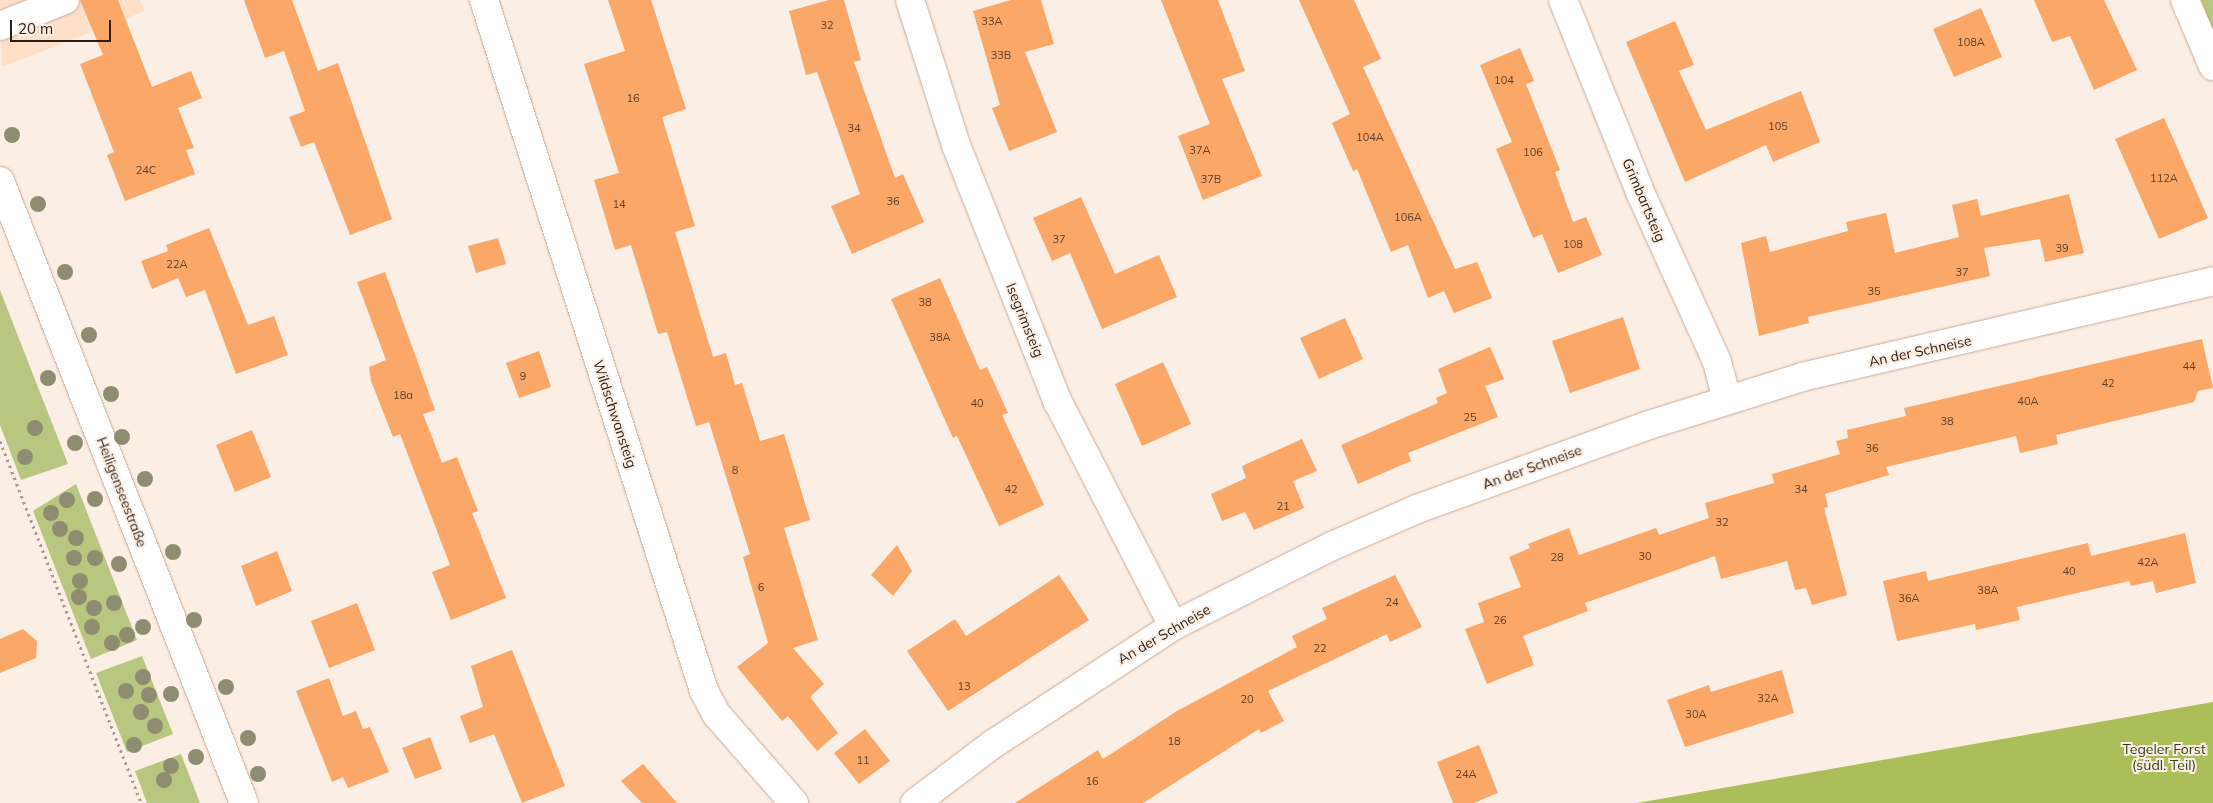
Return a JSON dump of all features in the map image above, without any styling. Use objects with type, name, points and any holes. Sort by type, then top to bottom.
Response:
[{"type":"street","points":[[0,26],[65,0]]},
{"type":"street","name":"Wildschwansteig","points":[[484,0],[704,691],[717,715],[794,803]]},
{"type":"street","name":"Isegrimsteig","points":[[910,0],[956,146],[1062,412],[1173,626]]},
{"type":"street","name":"Grimbartsteig","points":[[1563,0],[1640,192],[1717,362],[1727,399]]},
{"type":"street","points":[[2185,0],[2213,66]]},
{"type":"street","name":"Heiligenseestraße","points":[[0,181],[244,803]]},
{"type":"street","name":"An der Schneise","points":[[915,803],[1016,728],[1173,626],[1332,546],[1417,509],[1727,399],[1802,377],[2213,281]]},
{"type":"path","points":[[0,441],[141,803]]},
{"type":"shaded area","points":[[0,0],[140,0],[145,11],[2,67]]},
{"type":"green space","points":[[2185,0],[2213,0],[2213,66]]},
{"type":"green space","points":[[0,290],[68,464],[21,480],[0,425]]},
{"type":"green space","points":[[76,484],[137,640],[91,659],[33,511]]},
{"type":"green space","points":[[142,656],[173,734],[127,752],[96,673]]},
{"type":"green space","name":"Tegeler Forst (südl. Teil)","points":[[2213,702],[2213,803],[1637,803]]},
{"type":"green space","points":[[181,754],[200,803],[147,803],[135,771]]},
{"type":"building","points":[[80,0],[118,0],[152,87],[191,71],[202,98],[178,108],[194,148],[186,150],[195,174],[125,201],[107,155],[114,152],[80,64],[103,55]]},
{"type":"building","points":[[244,0],[292,0],[318,71],[338,63],[392,219],[350,235],[314,142],[301,147],[289,117],[305,111],[284,51],[265,58]]},
{"type":"building","points":[[608,0],[651,0],[686,109],[662,117],[695,226],[675,232],[713,357],[726,353],[735,385],[742,383],[760,441],[784,434],[810,520],[784,528],[818,640],[793,648],[824,684],[810,697],[838,733],[817,751],[788,716],[782,721],[737,667],[768,643],[743,557],[750,554],[709,422],[696,426],[667,332],[658,334],[631,245],[615,250],[594,180],[619,173],[584,64],[625,51]]},
{"type":"building","points":[[829,0],[844,0],[861,60],[854,62],[895,178],[903,174],[924,222],[852,254],[831,206],[860,194],[817,72],[806,75],[789,11]]},
{"type":"building","points":[[1011,0],[1041,0],[1054,44],[1025,52],[1057,132],[1009,151],[992,108],[1000,105],[973,11]]},
{"type":"building","points":[[1161,0],[1218,0],[1245,71],[1222,79],[1262,176],[1203,200],[1178,136],[1210,124]]},
{"type":"building","points":[[1299,0],[1354,0],[1381,59],[1363,67],[1455,269],[1477,262],[1492,298],[1454,313],[1444,291],[1428,298],[1408,245],[1391,252],[1357,169],[1353,171],[1332,123],[1350,114]]},
{"type":"building","points":[[2034,0],[2104,0],[2137,70],[2094,90],[2070,36],[2052,42]]},
{"type":"building","points":[[1981,8],[2002,57],[1954,77],[1933,29]]},
{"type":"building","points":[[1675,21],[1694,65],[1679,71],[1706,130],[1801,91],[1820,142],[1773,162],[1766,145],[1685,182],[1626,42]]},
{"type":"building","points":[[1520,48],[1534,81],[1526,84],[1560,170],[1555,172],[1573,222],[1586,217],[1602,255],[1558,273],[1542,234],[1533,238],[1496,149],[1512,142],[1480,65]]},
{"type":"building","points":[[2164,118],[2208,218],[2159,239],[2115,139]]},
{"type":"building","points":[[2069,194],[2084,253],[2045,262],[2040,239],[1984,248],[1990,276],[1808,317],[1809,323],[1759,336],[1741,243],[1766,236],[1770,252],[1848,231],[1846,222],[1886,213],[1895,253],[1959,237],[1952,205],[1977,199],[1981,216]]},
{"type":"building","points":[[1081,197],[1115,274],[1159,255],[1177,297],[1102,329],[1070,253],[1052,261],[1033,218]]},
{"type":"building","points":[[209,228],[248,325],[274,316],[288,355],[236,374],[205,290],[186,297],[178,278],[152,289],[141,261],[168,251],[166,245]]},
{"type":"building","points":[[498,238],[506,264],[476,273],[468,246]]},
{"type":"building","points":[[385,272],[435,410],[423,414],[442,463],[457,457],[478,511],[472,513],[506,598],[451,620],[432,572],[450,565],[400,434],[393,437],[371,381],[369,367],[386,360],[357,282]]},
{"type":"building","points":[[940,278],[980,370],[987,367],[1008,413],[1002,415],[1044,505],[999,526],[957,436],[953,438],[891,299]]},
{"type":"building","points":[[1623,317],[1640,369],[1570,393],[1552,341]]},
{"type":"building","points":[[1345,318],[1363,359],[1319,379],[1300,338]]},
{"type":"building","points":[[2202,339],[2213,388],[2198,391],[2194,402],[2056,435],[2058,444],[2020,453],[2016,436],[1886,467],[1889,475],[1825,494],[1828,507],[1824,508],[1847,595],[1812,605],[1806,588],[1795,590],[1787,561],[1721,579],[1715,556],[1585,603],[1588,611],[1523,636],[1534,665],[1487,684],[1465,629],[1484,622],[1478,603],[1521,587],[1509,557],[1530,548],[1528,544],[1569,528],[1579,555],[1656,528],[1659,535],[1709,518],[1705,503],[1774,483],[1772,474],[1840,454],[1836,441],[1848,438],[1847,430],[1906,416],[1904,408]]},
{"type":"building","points":[[1490,347],[1504,379],[1485,386],[1498,417],[1408,453],[1411,461],[1358,484],[1341,445],[1438,403],[1436,398],[1447,393],[1438,369]]},
{"type":"building","points":[[539,351],[551,387],[519,398],[506,363]]},
{"type":"building","points":[[1163,362],[1191,424],[1142,446],[1115,384]]},
{"type":"building","points":[[252,430],[271,477],[235,492],[216,445]]},
{"type":"building","points":[[1302,439],[1317,471],[1293,481],[1304,508],[1254,530],[1245,512],[1222,521],[1211,494],[1246,478],[1242,466]]},
{"type":"building","points":[[2185,533],[2196,583],[2156,593],[2153,581],[2131,586],[2129,581],[2017,607],[2020,620],[1976,630],[1975,624],[1897,641],[1883,581],[1926,571],[1928,581],[2088,543],[2091,556]]},
{"type":"building","points":[[897,545],[912,571],[893,596],[871,575]]},
{"type":"building","points":[[277,551],[292,591],[256,606],[241,566]]},
{"type":"building","points":[[1059,575],[1089,620],[948,711],[907,651],[955,619],[966,636]]},
{"type":"building","points":[[1395,575],[1422,627],[1390,642],[1387,634],[1268,691],[1284,721],[1261,733],[1259,729],[1143,803],[1015,803],[1098,750],[1103,759],[1177,711],[1297,647],[1292,636],[1327,619],[1322,608]]},
{"type":"building","points":[[357,603],[375,650],[329,668],[311,621]]},
{"type":"building","points":[[23,629],[37,641],[36,658],[0,673],[0,639]]},
{"type":"building","points":[[512,650],[565,786],[522,803],[494,734],[470,743],[460,716],[483,707],[471,666]]},
{"type":"building","points":[[1782,670],[1794,713],[1685,747],[1667,700],[1709,685],[1711,692]]},
{"type":"building","points":[[329,678],[343,716],[356,711],[363,729],[370,727],[389,772],[348,788],[343,777],[332,782],[296,691]]},
{"type":"building","points":[[865,729],[890,761],[859,784],[834,753]]},
{"type":"building","points":[[430,737],[442,769],[415,779],[402,748]]},
{"type":"building","points":[[1479,745],[1498,793],[1474,803],[1453,803],[1437,762]]},
{"type":"building","points":[[643,764],[677,803],[642,803],[621,781]]}]
